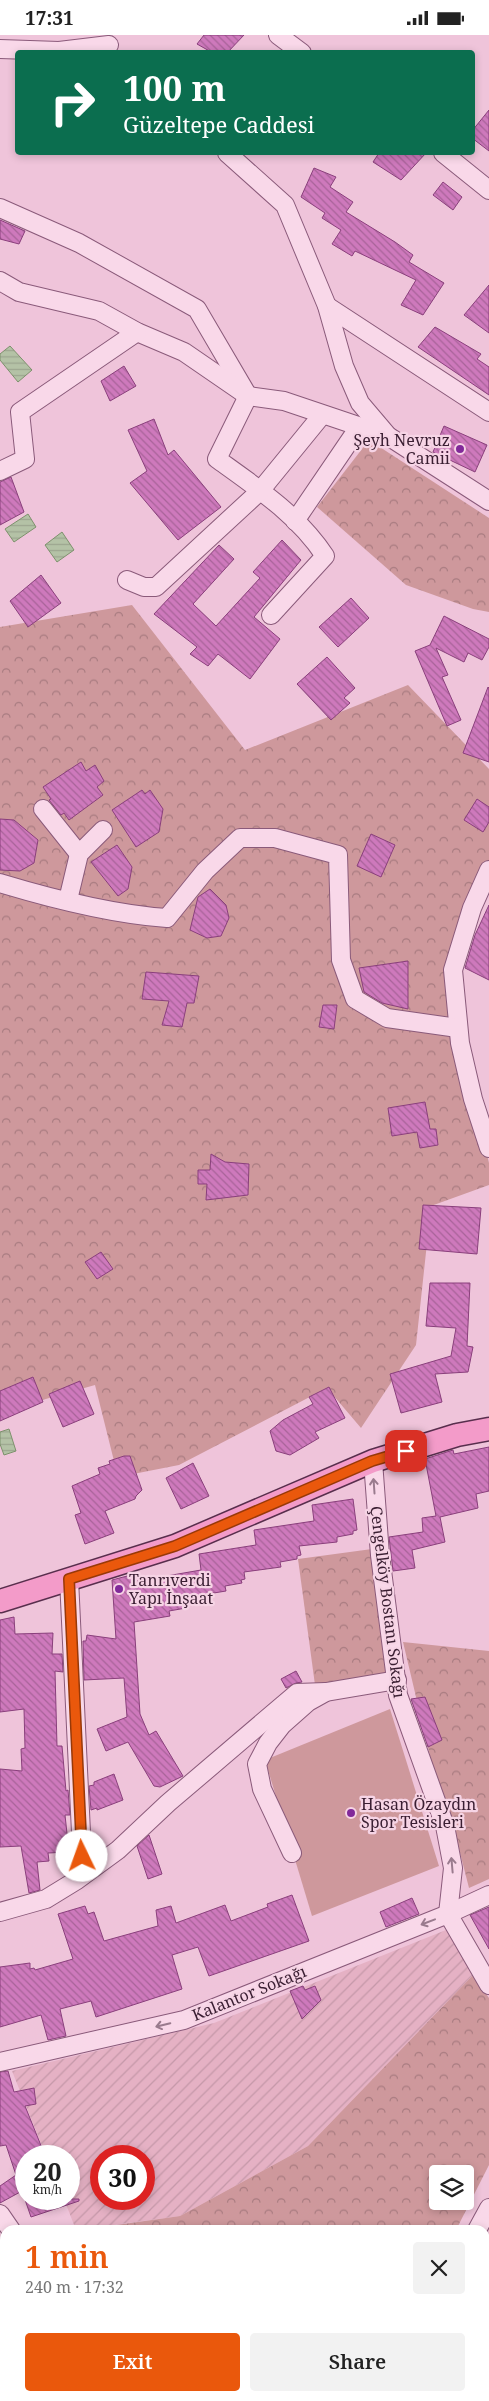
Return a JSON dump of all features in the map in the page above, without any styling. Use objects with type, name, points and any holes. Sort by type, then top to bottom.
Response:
[{"type":"main road","points":[[0,1601],[175,1546],[372,1461],[484,1425]]},
{"type":"street","points":[[278,35],[298,50]]},
{"type":"street","points":[[67,50],[113,44]]},
{"type":"street","points":[[0,49],[30,50]]},
{"type":"street","points":[[229,155],[285,205],[327,306],[344,366],[360,403],[388,436]]},
{"type":"street","points":[[445,155],[489,190]]},
{"type":"street","points":[[0,208],[79,243],[197,309],[248,396]]},
{"type":"street","points":[[0,281],[19,292],[99,311],[136,332],[184,352],[248,396],[284,401],[388,436],[489,501]]},
{"type":"street","points":[[327,306],[489,412]]},
{"type":"street","points":[[0,471],[25,459],[20,412],[136,332]]},
{"type":"street","points":[[248,396],[217,459],[279,505],[316,543],[324,556],[270,615]]},
{"type":"street","points":[[127,580],[144,587],[156,587],[260,491],[322,415]]},
{"type":"street","points":[[295,521],[358,427]]},
{"type":"street","points":[[43,809],[79,853]]},
{"type":"street","points":[[68,900],[79,853],[103,830]]},
{"type":"street","points":[[0,883],[138,916],[167,918],[205,871],[240,838],[275,838],[338,855],[341,960],[355,999],[387,1018],[458,1028]]},
{"type":"street","points":[[489,871],[472,907],[453,970],[458,1028],[473,1099],[489,1148]]},
{"type":"street","name":"Çengelköy Bostanı Sokağı","points":[[372,1461],[380,1555],[398,1695],[445,1826],[453,1868],[448,1914]]},
{"type":"street","points":[[69,1579],[83,1875]]},
{"type":"street","points":[[0,1912],[46,1899],[118,1850],[168,1803],[297,1693],[326,1692],[397,1680]]},
{"type":"street","points":[[292,1853],[262,1789],[257,1764],[268,1743],[282,1725],[308,1703],[326,1692]]},
{"type":"street","name":"Kalantor Sokağı","points":[[0,2062],[184,2020],[448,1914],[489,1895]]},
{"type":"street","points":[[448,1914],[489,1985]]},
{"type":"street","points":[[480,2225],[489,2209]]},
{"type":"street","points":[[0,2214],[8,2225]]},
{"type":"shaded area","points":[[10,346],[32,370],[18,382],[0,360],[0,354]]},
{"type":"shaded area","points":[[28,514],[36,527],[14,542],[5,529]]},
{"type":"shaded area","points":[[62,532],[74,550],[57,562],[45,545]]},
{"type":"shaded area","points":[[9,1429],[16,1451],[4,1455],[0,1444],[0,1432]]},
{"type":"shaded area","points":[[446,1930],[473,1975],[308,2146],[180,2216],[113,2225],[74,2225],[68,2210],[80,2210],[80,2145],[42,2145],[12,2071],[214,2023]]},
{"type":"green space","points":[[369,440],[489,518],[489,612],[473,609],[406,585],[317,507]]},
{"type":"green space","points":[[132,605],[245,750],[408,685],[489,769],[489,883],[446,979],[489,1163],[489,1185],[431,1206],[416,1345],[361,1428],[327,1388],[179,1465],[118,1477],[95,1385],[0,1412],[0,627]]},
{"type":"green space","points":[[372,1549],[389,1675],[315,1685],[298,1559]]},
{"type":"green space","points":[[403,1642],[489,1651],[489,1879],[469,1888],[455,1833],[435,1777]]},
{"type":"green space","name":"Hasan Özaydın Spor Tesisleri","points":[[390,1709],[439,1866],[312,1916],[265,1760]]},
{"type":"green space","points":[[473,1975],[489,1998],[489,2165],[474,2195],[474,2165],[429,2165],[429,2210],[466,2210],[459,2225],[116,2225],[180,2216],[308,2146]]},
{"type":"building","points":[[204,35],[244,35],[230,50],[208,50],[197,44]]},
{"type":"building","points":[[489,110],[489,151],[475,140],[475,127]]},
{"type":"building","points":[[378,155],[424,155],[401,180],[373,162]]},
{"type":"building","points":[[314,168],[336,177],[330,187],[353,202],[346,212],[413,255],[409,262],[444,283],[423,315],[401,305],[416,280],[355,251],[352,256],[332,244],[341,230],[322,218],[325,213],[301,197]]},
{"type":"building","points":[[443,182],[462,197],[453,210],[433,195]]},
{"type":"building","points":[[0,220],[25,231],[19,244],[0,239]]},
{"type":"building","points":[[489,285],[489,333],[464,315]]},
{"type":"building","points":[[435,327],[481,354],[477,359],[489,367],[489,395],[418,347]]},
{"type":"building","points":[[124,366],[136,386],[110,401],[101,381]]},
{"type":"building","points":[[154,419],[168,455],[174,450],[221,507],[178,540],[130,483],[147,471],[128,430]]},
{"type":"building","name":"Şeyh Nevruz Camii","points":[[444,426],[487,445],[475,472],[433,452]]},
{"type":"building","points":[[11,477],[24,512],[0,525],[0,482]]},
{"type":"building","points":[[282,540],[301,560],[254,617],[280,639],[250,679],[218,654],[208,666],[190,654],[197,647],[154,614],[219,545],[234,559],[193,604],[216,626],[260,578],[253,572]]},
{"type":"building","points":[[41,575],[61,603],[28,627],[10,601]]},
{"type":"building","points":[[351,598],[369,618],[338,647],[319,627]]},
{"type":"building","points":[[444,616],[489,639],[489,647],[482,660],[468,653],[464,662],[436,648],[448,675],[442,677],[461,720],[447,726],[415,651],[430,645]]},
{"type":"building","points":[[327,657],[355,688],[344,698],[350,703],[331,720],[297,684]]},
{"type":"building","points":[[489,688],[489,762],[463,753]]},
{"type":"building","points":[[81,762],[86,771],[95,765],[104,781],[97,787],[103,795],[69,820],[64,813],[61,815],[49,800],[51,799],[43,787]]},
{"type":"building","points":[[142,790],[145,794],[150,790],[163,809],[159,832],[136,847],[112,810]]},
{"type":"building","points":[[477,799],[489,807],[489,822],[483,832],[464,820]]},
{"type":"building","points":[[0,819],[14,820],[38,840],[34,863],[20,871],[0,870]]},
{"type":"building","points":[[371,834],[395,845],[381,877],[357,866]]},
{"type":"building","points":[[117,845],[132,867],[128,889],[118,896],[91,862]]},
{"type":"building","points":[[210,889],[226,905],[229,918],[221,936],[207,938],[190,930],[198,897]]},
{"type":"building","points":[[489,905],[489,980],[465,968],[475,935]]},
{"type":"building","points":[[408,961],[408,1009],[382,1003],[364,992],[359,968]]},
{"type":"building","points":[[146,972],[199,976],[194,1003],[187,1003],[182,1027],[162,1025],[169,1001],[142,999]]},
{"type":"building","points":[[323,1005],[337,1005],[334,1029],[319,1027]]},
{"type":"building","points":[[425,1102],[430,1129],[436,1129],[438,1145],[420,1148],[417,1132],[392,1136],[388,1108]]},
{"type":"building","points":[[211,1154],[225,1162],[249,1164],[248,1195],[206,1200],[207,1184],[198,1184],[198,1170],[210,1170]]},
{"type":"building","points":[[423,1205],[481,1208],[477,1254],[419,1249]]},
{"type":"building","points":[[101,1252],[113,1269],[97,1279],[85,1262]]},
{"type":"building","points":[[430,1283],[470,1283],[467,1346],[473,1347],[468,1372],[435,1374],[442,1402],[401,1413],[390,1374],[451,1356],[456,1328],[426,1326]]},
{"type":"building","points":[[33,1377],[43,1402],[0,1421],[0,1391]]},
{"type":"building","points":[[80,1381],[94,1414],[63,1427],[49,1394]]},
{"type":"building","points":[[329,1387],[345,1418],[315,1432],[319,1438],[290,1455],[276,1451],[270,1431],[283,1420],[313,1404],[309,1397]]},
{"type":"building","points":[[489,1447],[489,1491],[476,1494],[478,1508],[440,1517],[445,1542],[412,1550],[415,1568],[393,1571],[389,1537],[423,1532],[422,1518],[436,1516],[425,1459],[453,1450],[454,1454]]},
{"type":"building","points":[[130,1456],[142,1490],[135,1499],[105,1511],[114,1533],[85,1544],[75,1515],[81,1513],[72,1486],[100,1474],[98,1468],[110,1464],[109,1461]]},
{"type":"building","points":[[193,1463],[209,1496],[181,1509],[166,1478]]},
{"type":"building","points":[[353,1499],[357,1530],[353,1531],[353,1534],[337,1537],[337,1542],[299,1546],[301,1555],[297,1556],[297,1559],[280,1562],[281,1567],[244,1572],[245,1579],[241,1580],[242,1583],[225,1586],[226,1591],[189,1597],[190,1604],[186,1605],[186,1608],[169,1611],[170,1616],[134,1622],[140,1714],[149,1735],[156,1731],[183,1776],[160,1787],[154,1786],[128,1742],[106,1751],[97,1729],[127,1717],[124,1678],[84,1680],[83,1641],[86,1641],[87,1635],[116,1639],[112,1580],[131,1575],[132,1582],[201,1570],[199,1554],[256,1545],[254,1530],[314,1521],[312,1505]]},
{"type":"building","points":[[14,1617],[15,1634],[53,1633],[52,1654],[62,1654],[63,1672],[55,1671],[57,1746],[62,1746],[66,1791],[68,1790],[70,1815],[65,1815],[69,1852],[48,1853],[49,1861],[37,1862],[40,1890],[29,1893],[21,1846],[0,1847],[0,1769],[22,1771],[21,1749],[25,1748],[24,1709],[0,1712],[0,1620]]},
{"type":"building","points":[[296,1671],[302,1682],[286,1688],[281,1679]]},
{"type":"building","points":[[425,1697],[442,1740],[428,1747],[411,1699]]},
{"type":"building","points":[[114,1774],[123,1800],[97,1810],[97,1808],[91,1810],[89,1786]]},
{"type":"building","points":[[149,1835],[162,1874],[148,1879],[137,1846]]},
{"type":"building","points":[[292,1895],[309,1941],[209,1976],[198,1947],[172,1955],[182,1989],[96,2017],[91,2001],[60,2009],[66,2036],[48,2040],[41,2015],[0,2027],[0,1967],[30,1963],[30,1969],[34,1968],[35,1970],[73,1959],[58,1914],[85,1906],[88,1914],[94,1912],[104,1941],[158,1926],[156,1910],[171,1906],[176,1923],[225,1905],[231,1921],[268,1907],[267,1904]]},
{"type":"building","points":[[412,1898],[419,1914],[386,1927],[380,1912]]},
{"type":"building","points":[[489,1907],[489,1949],[470,1915]]},
{"type":"building","points":[[303,1986],[305,1990],[315,1986],[321,2000],[302,2019],[290,1991]]},
{"type":"building","points":[[8,2071],[14,2092],[34,2088],[36,2104],[25,2106],[41,2145],[15,2145],[15,2172],[6,2145],[0,2146],[0,2072]]},
{"type":"building","points":[[15,2176],[15,2195],[0,2203],[0,2186]]},
{"type":"building","points":[[29,2210],[52,2210],[31,2217]]},
{"type":"place","name":"Şeyh Nevruz Camii","points":[[460,449]]},
{"type":"place","name":"Tanrıverdi Yapı İnşaat","points":[[119,1589]]},
{"type":"place","name":"Hasan Özaydın Spor Tesisleri","points":[[351,1813]]},
{"type":"route","points":[[82,1856],[69,1579],[175,1546],[372,1461],[406,1451]]}]
